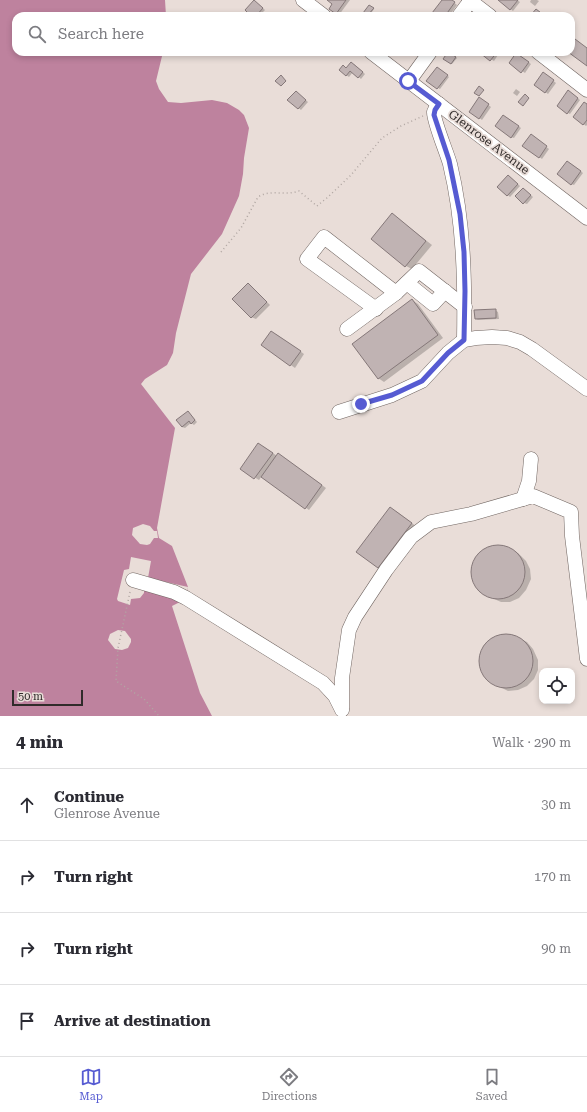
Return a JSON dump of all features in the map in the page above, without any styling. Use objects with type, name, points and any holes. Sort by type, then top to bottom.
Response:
[{"type":"street","points":[[303,0],[319,12]]},
{"type":"street","points":[[462,12],[470,0],[485,12]]},
{"type":"street","name":"Glenrose Avenue","points":[[376,56],[587,218]]},
{"type":"street","points":[[408,81],[427,56]]},
{"type":"street","points":[[543,56],[587,90]]},
{"type":"street","points":[[439,104],[434,115],[449,160],[461,224],[464,252],[464,340]]},
{"type":"street","points":[[376,309],[306,259],[324,237],[396,293]]},
{"type":"street","points":[[347,329],[396,293],[419,271],[464,307]]},
{"type":"street","points":[[339,412],[392,395],[422,381],[448,353],[464,340],[492,337],[507,338],[520,342],[532,349],[587,390]]},
{"type":"street","points":[[523,499],[529,481],[531,459]]},
{"type":"street","points":[[342,712],[342,678],[349,630],[355,617],[386,570],[411,537],[431,522],[471,514],[533,496],[571,512],[572,536],[587,659]]},
{"type":"street","points":[[133,580],[174,592],[186,598],[323,683],[335,696],[342,712]]},
{"type":"path","points":[[221,252],[240,228],[258,197],[262,194],[288,194],[299,191],[316,206],[328,197],[351,175],[382,138],[401,126],[425,116]]},
{"type":"path","points":[[129,599],[118,648],[116,681],[144,699],[159,716]]},
{"type":"shaded area","points":[[0,0],[165,0],[166,12],[12,12],[12,56],[162,56],[156,81],[159,89],[168,102],[181,103],[212,100],[227,103],[239,110],[244,115],[249,128],[239,196],[222,234],[191,274],[176,333],[173,353],[167,365],[145,379],[141,384],[175,428],[157,528],[159,538],[172,546],[188,587],[186,599],[172,606],[200,693],[212,716],[0,716]]},
{"type":"pier","points":[[143,524],[150,526],[154,531],[157,531],[158,538],[154,538],[150,544],[147,545],[140,544],[132,535],[133,528]]},
{"type":"pier","points":[[131,557],[151,561],[148,578],[188,587],[186,599],[144,590],[144,593],[140,598],[131,599],[130,605],[118,601],[117,599],[124,570],[129,569]]},
{"type":"pier","points":[[118,630],[125,631],[131,639],[128,648],[122,650],[115,649],[108,640],[110,634]]},
{"type":"building","points":[[254,0],[263,8],[260,12],[247,12],[245,10]]},
{"type":"building","points":[[327,0],[346,0],[337,12],[333,12],[329,9],[332,4]]},
{"type":"building","points":[[442,0],[452,0],[455,2],[448,12],[433,12]]},
{"type":"building","points":[[498,0],[518,0],[510,10]]},
{"type":"building","points":[[369,5],[374,8],[370,12],[364,12]]},
{"type":"building","points":[[575,39],[587,48],[587,66],[573,56],[575,56]]},
{"type":"building","points":[[445,56],[456,57],[451,64],[443,59]]},
{"type":"building","points":[[484,56],[494,56],[490,61]]},
{"type":"building","points":[[514,56],[520,56],[529,62],[521,73],[509,63]]},
{"type":"building","points":[[351,62],[363,72],[358,78],[350,71],[346,76],[339,70],[343,65],[346,68]]},
{"type":"building","points":[[437,67],[448,75],[437,89],[426,81]]},
{"type":"building","points":[[543,72],[554,80],[545,93],[534,85]]},
{"type":"building","points":[[281,75],[286,81],[281,86],[275,81]]},
{"type":"building","points":[[479,86],[484,90],[479,96],[474,93]]},
{"type":"building","points":[[568,90],[578,98],[567,114],[557,106]]},
{"type":"building","points":[[296,91],[306,100],[298,109],[287,100]]},
{"type":"building","points":[[525,94],[529,98],[523,106],[518,102]]},
{"type":"building","points":[[479,97],[489,104],[479,119],[469,112]]},
{"type":"building","points":[[584,102],[587,104],[587,120],[583,125],[573,117]]},
{"type":"building","points":[[503,115],[519,126],[511,138],[495,126]]},
{"type":"building","points":[[531,134],[547,146],[539,158],[522,146]]},
{"type":"building","points":[[567,161],[581,171],[571,185],[557,174]]},
{"type":"building","points":[[508,175],[518,184],[507,196],[497,187]]},
{"type":"building","points":[[523,188],[531,195],[523,204],[515,196]]},
{"type":"building","points":[[392,213],[426,241],[405,267],[371,239]]},
{"type":"building","points":[[248,283],[267,302],[251,318],[232,299]]},
{"type":"building","points":[[412,299],[438,335],[378,379],[352,344]]},
{"type":"building","points":[[496,309],[496,318],[475,319],[474,310]]},
{"type":"building","points":[[271,331],[301,351],[290,366],[261,345]]},
{"type":"building","points":[[188,411],[195,420],[191,424],[189,421],[182,427],[176,420]]},
{"type":"building","points":[[258,443],[273,453],[254,479],[240,469]]},
{"type":"building","points":[[278,453],[322,485],[305,509],[261,477]]},
{"type":"building","points":[[390,507],[412,523],[378,568],[356,552]]},
{"type":"building","points":[[493,545],[503,545],[513,549],[521,557],[525,567],[525,577],[521,587],[513,595],[503,599],[493,599],[483,595],[475,587],[471,577],[471,567],[475,557],[483,549]]},
{"type":"building","points":[[501,634],[511,634],[521,638],[529,646],[533,656],[533,666],[529,676],[521,684],[511,688],[501,688],[491,684],[483,676],[479,666],[479,656],[483,646],[491,638]]},
{"type":"route","points":[[361,404],[392,395],[422,381],[448,353],[464,340],[464,252],[460,214],[454,179],[434,115],[434,112],[439,104],[408,81]]}]
